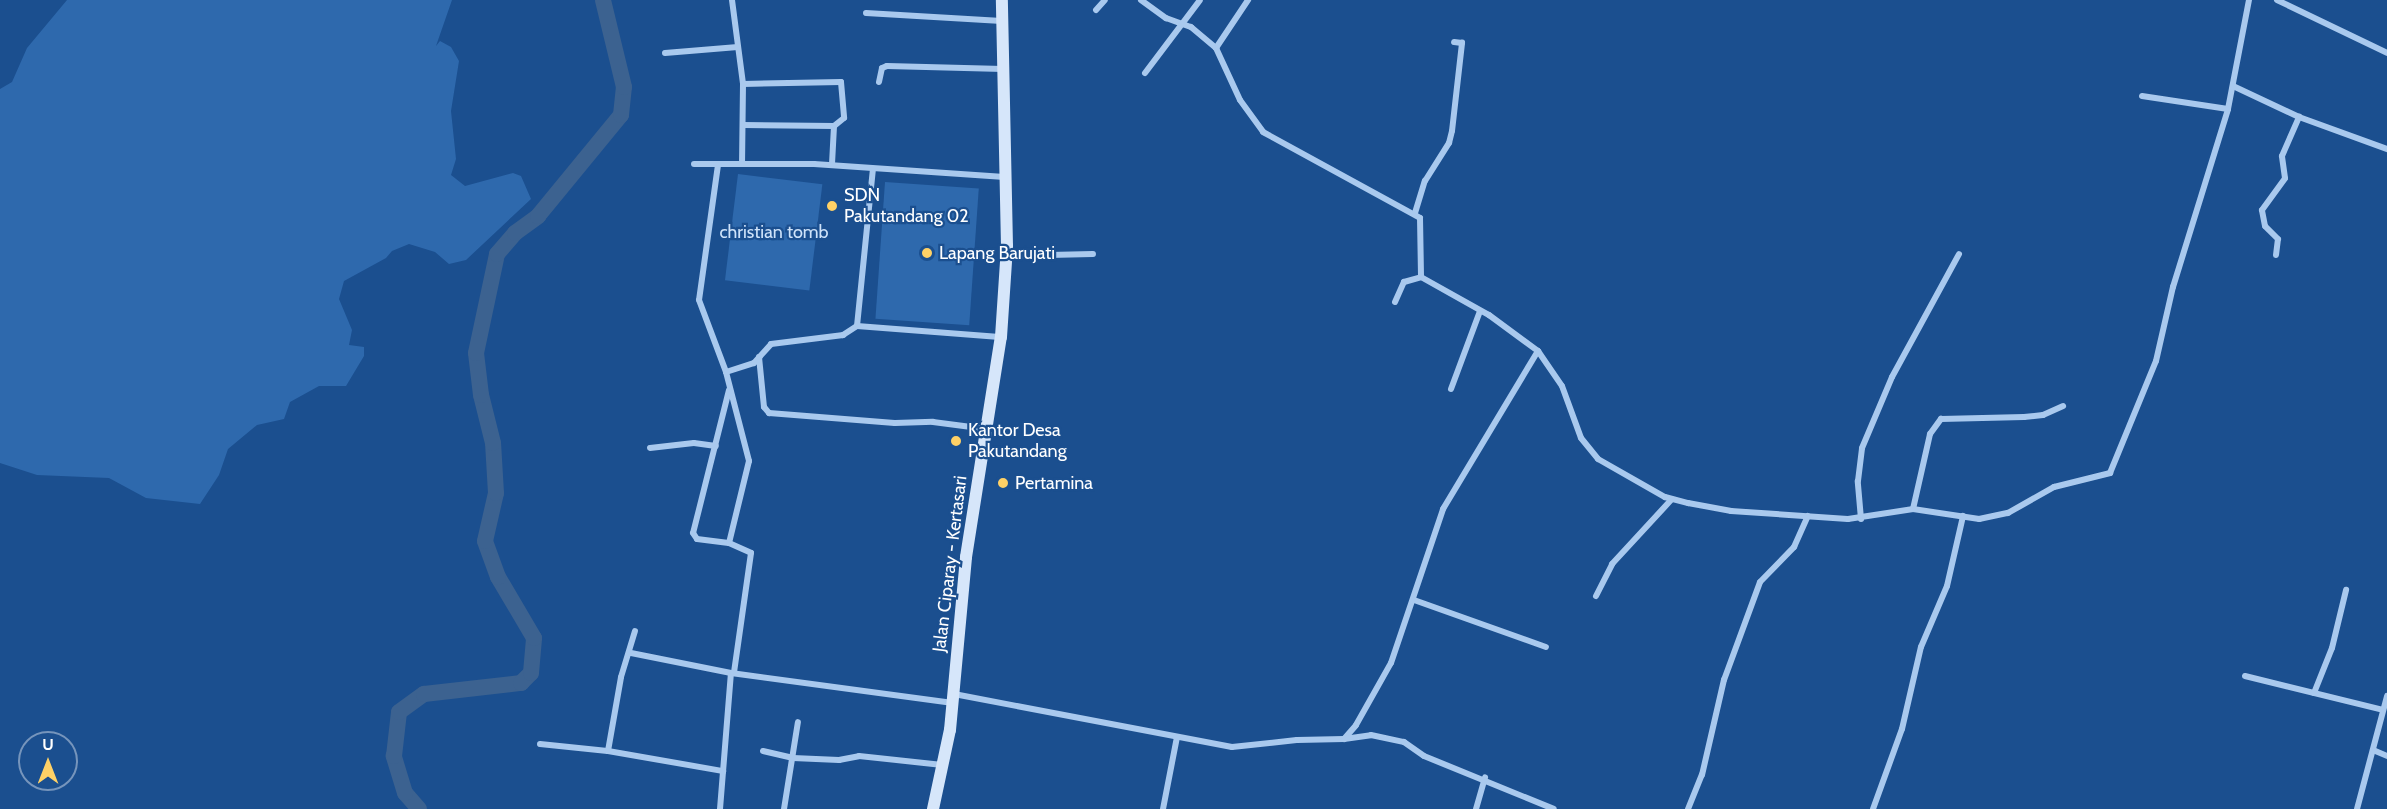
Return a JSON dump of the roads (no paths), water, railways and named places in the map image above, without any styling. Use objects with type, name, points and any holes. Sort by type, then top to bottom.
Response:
[{"type":"main road","name":"Jalan Ciparay - Kertasari","points":[[933,809],[943,765],[953,698],[966,557],[1001,337],[1006,256],[1002,0]]},
{"type":"street","points":[[732,0],[743,84],[742,164]]},
{"type":"street","points":[[1096,9],[1105,0]]},
{"type":"street","points":[[1141,0],[1182,25],[1191,27],[1216,48],[1240,100],[1263,132],[1415,213],[1421,221],[1421,277]]},
{"type":"street","points":[[1145,73],[1200,0]]},
{"type":"street","points":[[1216,48],[1248,0]]},
{"type":"street","points":[[1395,302],[1404,282],[1421,277],[1480,311],[1538,351],[1562,386],[1589,450],[1598,459],[1672,499],[1731,511],[1861,519],[1913,509],[1979,519],[2008,513],[2054,487],[2110,473],[2156,361],[2173,287],[2228,109],[2249,0]]},
{"type":"street","points":[[2277,0],[2325,21],[2387,53]]},
{"type":"street","points":[[866,13],[1002,21]]},
{"type":"street","points":[[1415,213],[1425,181],[1449,143],[1452,131],[1462,43],[1454,42]]},
{"type":"street","points":[[665,53],[738,47]]},
{"type":"street","points":[[879,82],[882,68],[887,66],[1003,69]]},
{"type":"street","points":[[743,84],[841,82],[844,118],[834,126],[743,125]]},
{"type":"street","points":[[2233,86],[2299,117],[2387,149]]},
{"type":"street","points":[[2142,96],[2228,109]]},
{"type":"street","points":[[2276,255],[2278,240],[2265,226],[2262,210],[2285,178],[2282,156],[2299,117]]},
{"type":"street","points":[[832,165],[834,126]]},
{"type":"street","points":[[694,164],[832,165],[1005,177]]},
{"type":"street","points":[[718,165],[699,300],[726,372],[749,461],[729,543]]},
{"type":"street","points":[[857,326],[873,168]]},
{"type":"street","points":[[1006,256],[1093,254]]},
{"type":"street","points":[[1861,519],[1858,481],[1862,448],[1892,377],[1959,254]]},
{"type":"street","points":[[1451,389],[1480,311]]},
{"type":"street","points":[[726,372],[759,357],[776,343],[843,335],[857,326],[1001,337]]},
{"type":"street","points":[[1344,739],[1356,725],[1391,663],[1443,509],[1538,351]]},
{"type":"street","points":[[759,357],[764,407],[769,413],[895,423],[933,422],[988,429]]},
{"type":"street","points":[[720,809],[732,673],[751,553],[749,549],[729,543],[697,539],[693,533],[730,387]]},
{"type":"street","points":[[1913,509],[1930,434],[1941,419],[1948,416],[2043,415],[2063,406]]},
{"type":"street","points":[[650,448],[694,443],[716,446]]},
{"type":"street","points":[[1596,596],[1612,564],[1672,499]]},
{"type":"street","points":[[1688,809],[1702,775],[1724,680],[1760,582],[1794,547],[1808,516]]},
{"type":"street","points":[[1873,809],[1902,729],[1922,647],[1947,586],[1963,516]]},
{"type":"street","points":[[2314,693],[2332,648],[2346,590]]},
{"type":"street","points":[[1414,600],[1546,647]]},
{"type":"street","points":[[608,751],[621,677],[631,653],[635,631]]},
{"type":"street","points":[[631,653],[732,673],[953,698],[1232,747],[1371,735],[1404,742],[1424,756],[1485,777],[1554,809]]},
{"type":"street","points":[[2245,676],[2383,710]]},
{"type":"street","points":[[2357,809],[2387,696]]},
{"type":"street","points":[[784,809],[798,722]]},
{"type":"street","points":[[1163,809],[1177,737]]},
{"type":"street","points":[[540,744],[608,751],[723,771]]},
{"type":"street","points":[[2373,750],[2387,756]]},
{"type":"street","points":[[763,751],[793,758],[839,760],[859,756],[943,765]]},
{"type":"street","points":[[1476,809],[1485,777]]},
{"type":"waterway","points":[[419,809],[405,793],[394,756],[399,712],[424,694],[521,683],[531,673],[534,638],[498,577],[485,541],[496,493],[493,443],[481,395],[476,353],[497,254],[515,233],[538,216],[621,115],[624,87],[603,0]]},
{"type":"place","name":"SDN Pakutandang 02","points":[[832,206]]},
{"type":"place","name":"Lapang Barujati","points":[[927,253]]},
{"type":"place","name":"Kantor Desa Pakutandang","points":[[956,441]]},
{"type":"place","name":"Pertamina","points":[[1003,483]]},
{"type":"park label","name":"christian tomb","points":[[774,232]]}]
